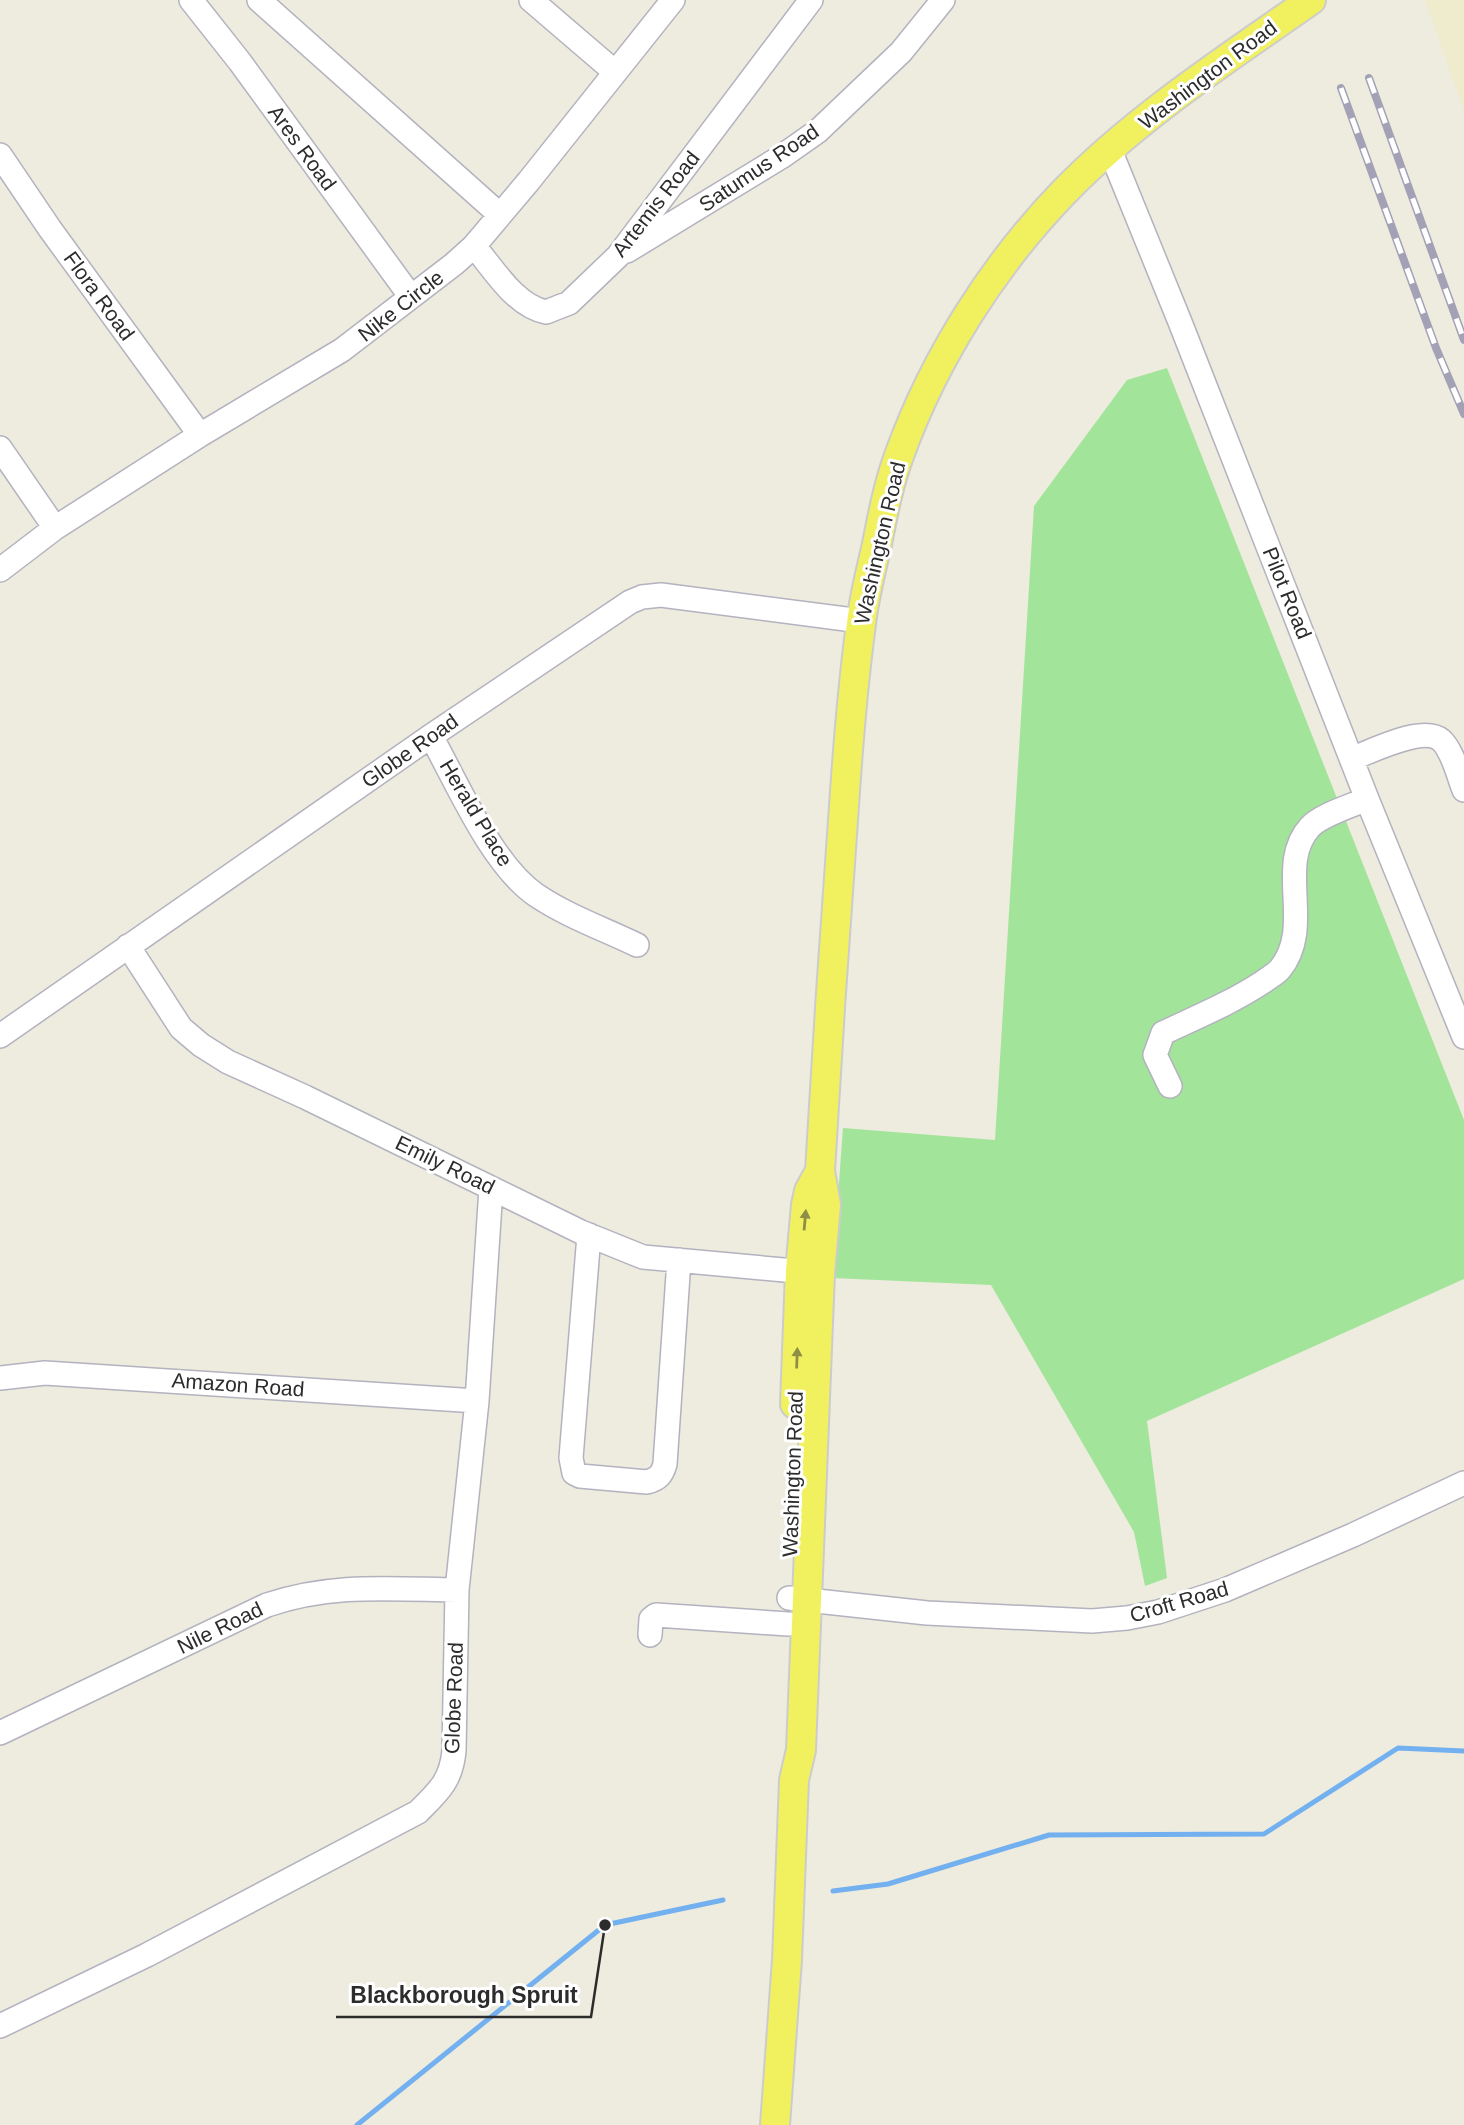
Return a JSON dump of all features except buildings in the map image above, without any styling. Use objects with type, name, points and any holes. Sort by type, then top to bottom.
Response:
[{"type":"main road","name":"Washington Road","points":[[775,2125],[790,1911],[794,1780],[801,1750],[795,1607],[810,1272],[826,1205],[820,1171],[850,719],[861,621],[893,473],[930,385],[963,325],[1009,258],[1066,190],[1166,104],[1311,0]]},
{"type":"street","name":"Ares Road","points":[[191,0],[240,62],[411,298]]},
{"type":"street","points":[[259,0],[499,214]]},
{"type":"street","points":[[531,0],[615,72]]},
{"type":"street","name":"Nike Circle","points":[[0,570],[55,528],[200,435],[342,350],[474,246],[673,0]]},
{"type":"street","name":"Artemis Road","points":[[474,246],[515,293],[530,305],[546,312],[569,303],[618,256],[811,0]]},
{"type":"street","name":"Satumus Road","points":[[618,256],[782,157],[818,131],[901,52],[943,0]]},
{"type":"street","name":"Pilot Road","points":[[1110,150],[1181,322],[1367,799],[1456,995],[1464,1037]]},
{"type":"street","name":"Flora Road","points":[[0,155],[50,229],[200,435]]},
{"type":"street","points":[[0,447],[55,528]]},
{"type":"street","name":"Globe Road","points":[[0,1036],[430,736],[615,611],[642,597],[661,595],[861,621]]},
{"type":"street","points":[[1353,758],[1417,735],[1429,734],[1440,739],[1447,748],[1464,790]]},
{"type":"street","name":"Herald Place","points":[[430,736],[484,833],[513,875],[536,895],[637,945]]},
{"type":"street","points":[[1170,1086],[1155,1055],[1163,1033],[1239,998],[1280,970],[1295,942],[1297,910],[1294,880],[1298,846],[1310,826],[1367,799]]},
{"type":"street","name":"Emily Road","points":[[128,946],[166,1009],[181,1028],[228,1062],[589,1235],[643,1257],[810,1272]]},
{"type":"street","name":"Globe Road","points":[[0,2026],[148,1955],[418,1812],[439,1791],[452,1771],[457,1590],[477,1401],[491,1188]]},
{"type":"street","points":[[589,1235],[571,1448],[571,1466],[574,1473],[580,1476],[648,1482],[656,1480],[663,1473],[679,1260]]},
{"type":"street","name":"Amazon Road","points":[[0,1378],[46,1373],[477,1401]]},
{"type":"street","name":"Croft Road","points":[[650,1635],[651,1619],[656,1615],[795,1607],[1091,1621],[1127,1618],[1158,1612],[1225,1590],[1353,1535],[1464,1483]]},
{"type":"street","name":"Nile Road","points":[[0,1734],[267,1605],[296,1595],[340,1589],[457,1590]]},
{"type":"shaded area","points":[[1425,0],[1464,0],[1464,111]]},
{"type":"green space","points":[[1167,368],[1464,1120],[1464,1279],[1147,1421],[1167,1578],[1145,1586],[1134,1532],[991,1285],[832,1278],[843,1128],[995,1140],[1034,506],[1127,380]]},
{"type":"waterway","points":[[833,1891],[888,1884],[1049,1835],[1264,1834],[1398,1748],[1464,1751]]},
{"type":"waterway","points":[[357,2125],[605,1925],[723,1900]]},
{"type":"railway","points":[[1369,78],[1464,340]]},
{"type":"railway","points":[[1341,88],[1436,348],[1464,414]]},
{"type":"place","name":"Blackborough Spruit","points":[[605,1925]]}]
